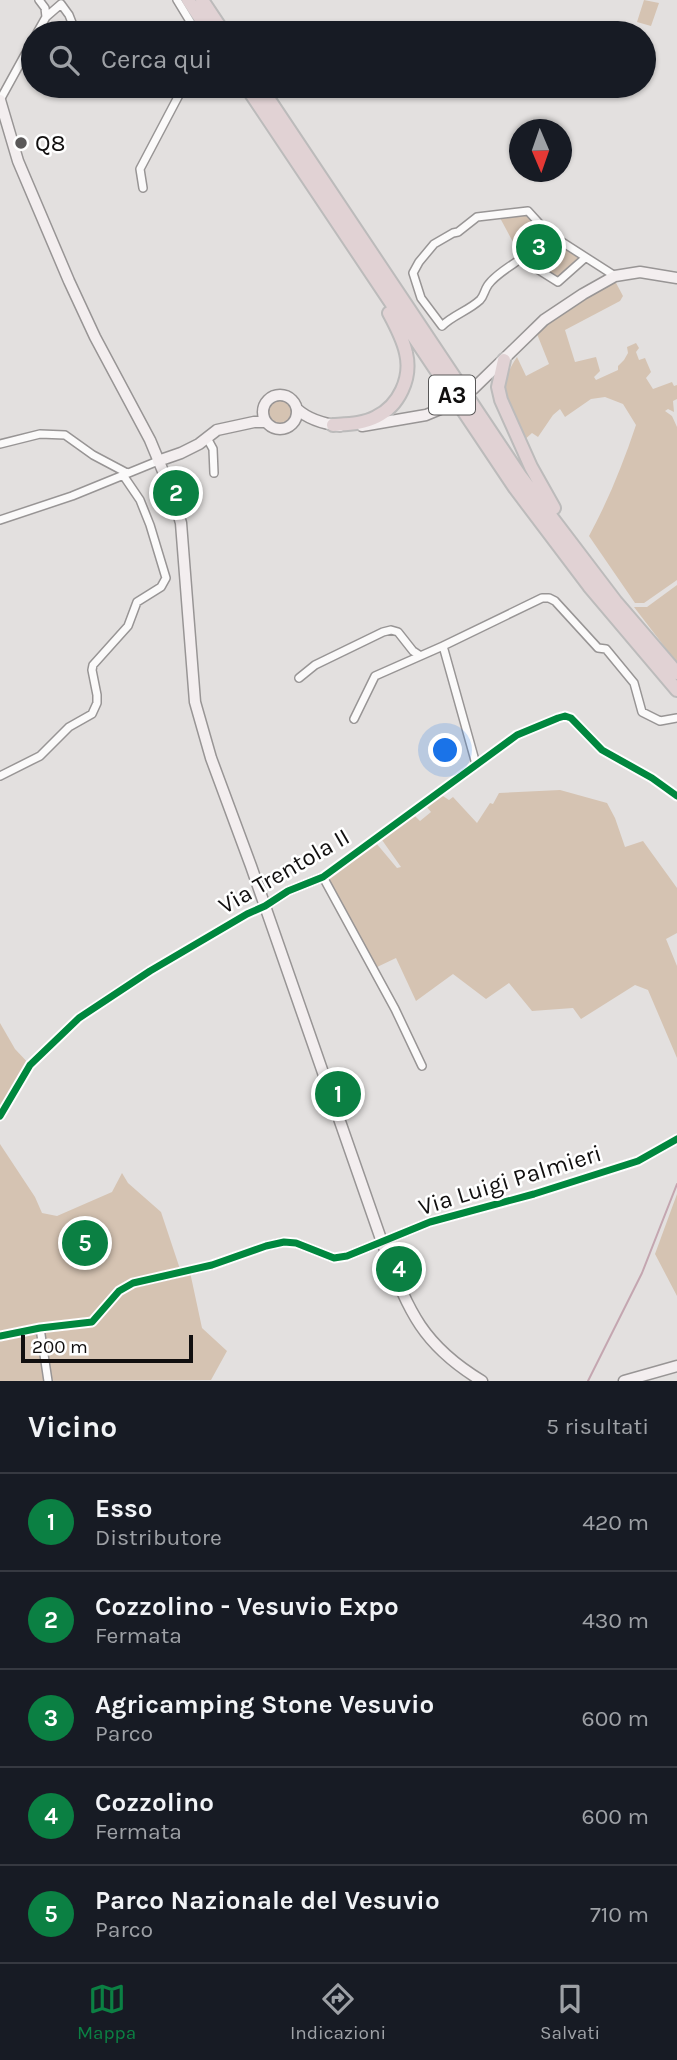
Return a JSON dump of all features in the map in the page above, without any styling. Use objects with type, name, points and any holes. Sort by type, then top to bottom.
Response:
[{"type":"highway","points":[[188,0],[202,21]]},
{"type":"highway","points":[[202,0],[216,21]]},
{"type":"highway","name":"A3","points":[[254,98],[515,488],[589,586],[677,690]]},
{"type":"highway","name":"A3","points":[[268,98],[521,477],[616,602],[677,673]]},
{"type":"highway","points":[[327,424],[362,422],[376,417],[398,398],[407,371],[407,355],[401,336],[387,308],[358,264],[346,237]]},
{"type":"highway","points":[[505,360],[498,387],[501,400],[531,467],[547,499],[616,602]]},
{"type":"main road","points":[[0,100],[18,161],[69,281],[95,337],[150,440],[172,493],[181,523],[195,702],[211,758],[382,1242],[405,1300],[421,1328],[441,1351],[482,1381]]},
{"type":"main road","points":[[473,389],[544,320],[615,276],[640,272],[677,278]]},
{"type":"main road","points":[[327,424],[302,414],[291,398],[278,394],[267,400],[264,417],[270,426],[283,429],[294,422],[349,427],[396,421],[426,415],[450,405]]},
{"type":"main road","points":[[294,422],[297,409]]},
{"type":"main road","points":[[158,461],[181,453],[217,430],[254,422],[264,417]]},
{"type":"main road","points":[[624,1381],[677,1366]]},
{"type":"street","points":[[39,0],[45,8],[46,17]]},
{"type":"street","points":[[177,0],[190,21]]},
{"type":"street","points":[[44,21],[61,4],[71,21]]},
{"type":"street","points":[[0,100],[21,62]]},
{"type":"street","points":[[143,188],[140,169],[177,98]]},
{"type":"street","points":[[586,258],[558,282],[519,260],[491,282],[483,297],[442,326],[421,298],[412,273],[434,244],[458,232],[477,217],[528,211],[548,233],[615,276]]},
{"type":"street","points":[[0,444],[40,434],[65,435],[125,474],[140,500],[166,578],[161,587],[137,602],[128,626],[93,665],[97,703],[92,714],[69,727],[40,756],[0,776]]},
{"type":"street","points":[[207,438],[213,449],[214,473]]},
{"type":"street","points":[[0,520],[72,496],[158,461]]},
{"type":"street","points":[[354,719],[375,676],[542,598],[555,601],[598,648],[606,649],[634,683],[642,712],[660,721],[677,718]]},
{"type":"street","points":[[299,678],[315,665],[383,632],[398,632],[419,655]]},
{"type":"street","points":[[443,646],[476,764]]},
{"type":"street","name":"Via Trentola II","points":[[0,1116],[30,1065],[79,1018],[150,971],[247,914],[288,891],[323,877],[517,735],[565,716],[571,718],[602,750],[652,778],[677,796]]},
{"type":"street","points":[[323,877],[396,1009],[422,1066]]},
{"type":"street","name":"Via Luigi Palmieri","points":[[0,1336],[92,1322],[118,1291],[133,1283],[212,1265],[272,1244],[291,1242],[334,1258],[347,1256],[439,1219],[526,1197],[638,1161],[677,1139]]},
{"type":"street","points":[[40,1328],[48,1381]]},
{"type":"shaded area","points":[[644,0],[659,3],[653,21],[637,21]]},
{"type":"shaded area","points":[[526,213],[539,229],[581,260],[558,279],[521,257],[499,216]]},
{"type":"shaded area","points":[[615,281],[623,296],[620,301],[565,330],[575,362],[596,357],[600,371],[594,377],[596,380],[618,370],[628,353],[627,347],[636,343],[639,360],[645,358],[651,372],[646,378],[653,389],[672,382],[674,386],[677,385],[677,399],[673,401],[674,412],[668,409],[665,411],[672,416],[677,427],[677,580],[644,603],[635,603],[589,536],[615,482],[636,425],[623,404],[605,397],[591,399],[565,417],[560,409],[538,437],[532,433],[523,441],[509,409],[505,389],[506,379],[517,357],[526,376],[549,364],[537,334],[564,309]]},
{"type":"shaded area","points":[[280,398],[290,402],[294,412],[290,422],[280,426],[270,422],[266,412],[270,402]]},
{"type":"shaded area","points":[[677,585],[677,663],[634,607],[647,607]]},
{"type":"shaded area","points":[[560,790],[607,803],[625,847],[643,841],[677,888],[677,933],[666,939],[677,966],[677,1058],[648,990],[635,985],[581,1019],[573,1008],[532,1011],[509,983],[486,999],[453,974],[416,1001],[396,958],[375,968],[327,875],[376,843],[397,868],[401,867],[382,840],[414,815],[420,821],[431,812],[426,806],[440,794],[449,800],[453,797],[477,823],[499,793]]},
{"type":"shaded area","points":[[0,1023],[15,1049],[32,1067],[0,1120]]},
{"type":"shaded area","points":[[0,1144],[35,1197],[42,1213],[57,1216],[112,1192],[122,1173],[128,1183],[161,1212],[180,1269],[190,1272],[202,1328],[227,1351],[211,1380],[0,1381]]},
{"type":"shaded area","points":[[677,1194],[677,1296],[655,1254]]},
{"type":"waterway","points":[[588,1381],[642,1273],[677,1184]]},
{"type":"cycle path","points":[[0,1116],[30,1065],[79,1018],[150,971],[247,914],[288,891],[323,877],[517,735],[558,718],[571,718],[602,750],[652,778],[677,796]]},
{"type":"cycle path","points":[[0,1336],[92,1322],[119,1291],[133,1283],[212,1265],[266,1246],[284,1242],[296,1243],[334,1258],[347,1256],[430,1222],[534,1194],[638,1161],[677,1139]]},
{"type":"place","name":"Q8","points":[[21,143]]},
{"type":"place","name":"Agricamping Stone Vesuvio","points":[[539,247]]},
{"type":"place","name":"Cozzolino - Vesuvio Expo","points":[[176,493]]},
{"type":"place","name":"Esso","points":[[338,1094]]},
{"type":"place","name":"Parco Nazionale del Vesuvio","points":[[85,1243]]},
{"type":"place","name":"Cozzolino","points":[[399,1269]]}]
